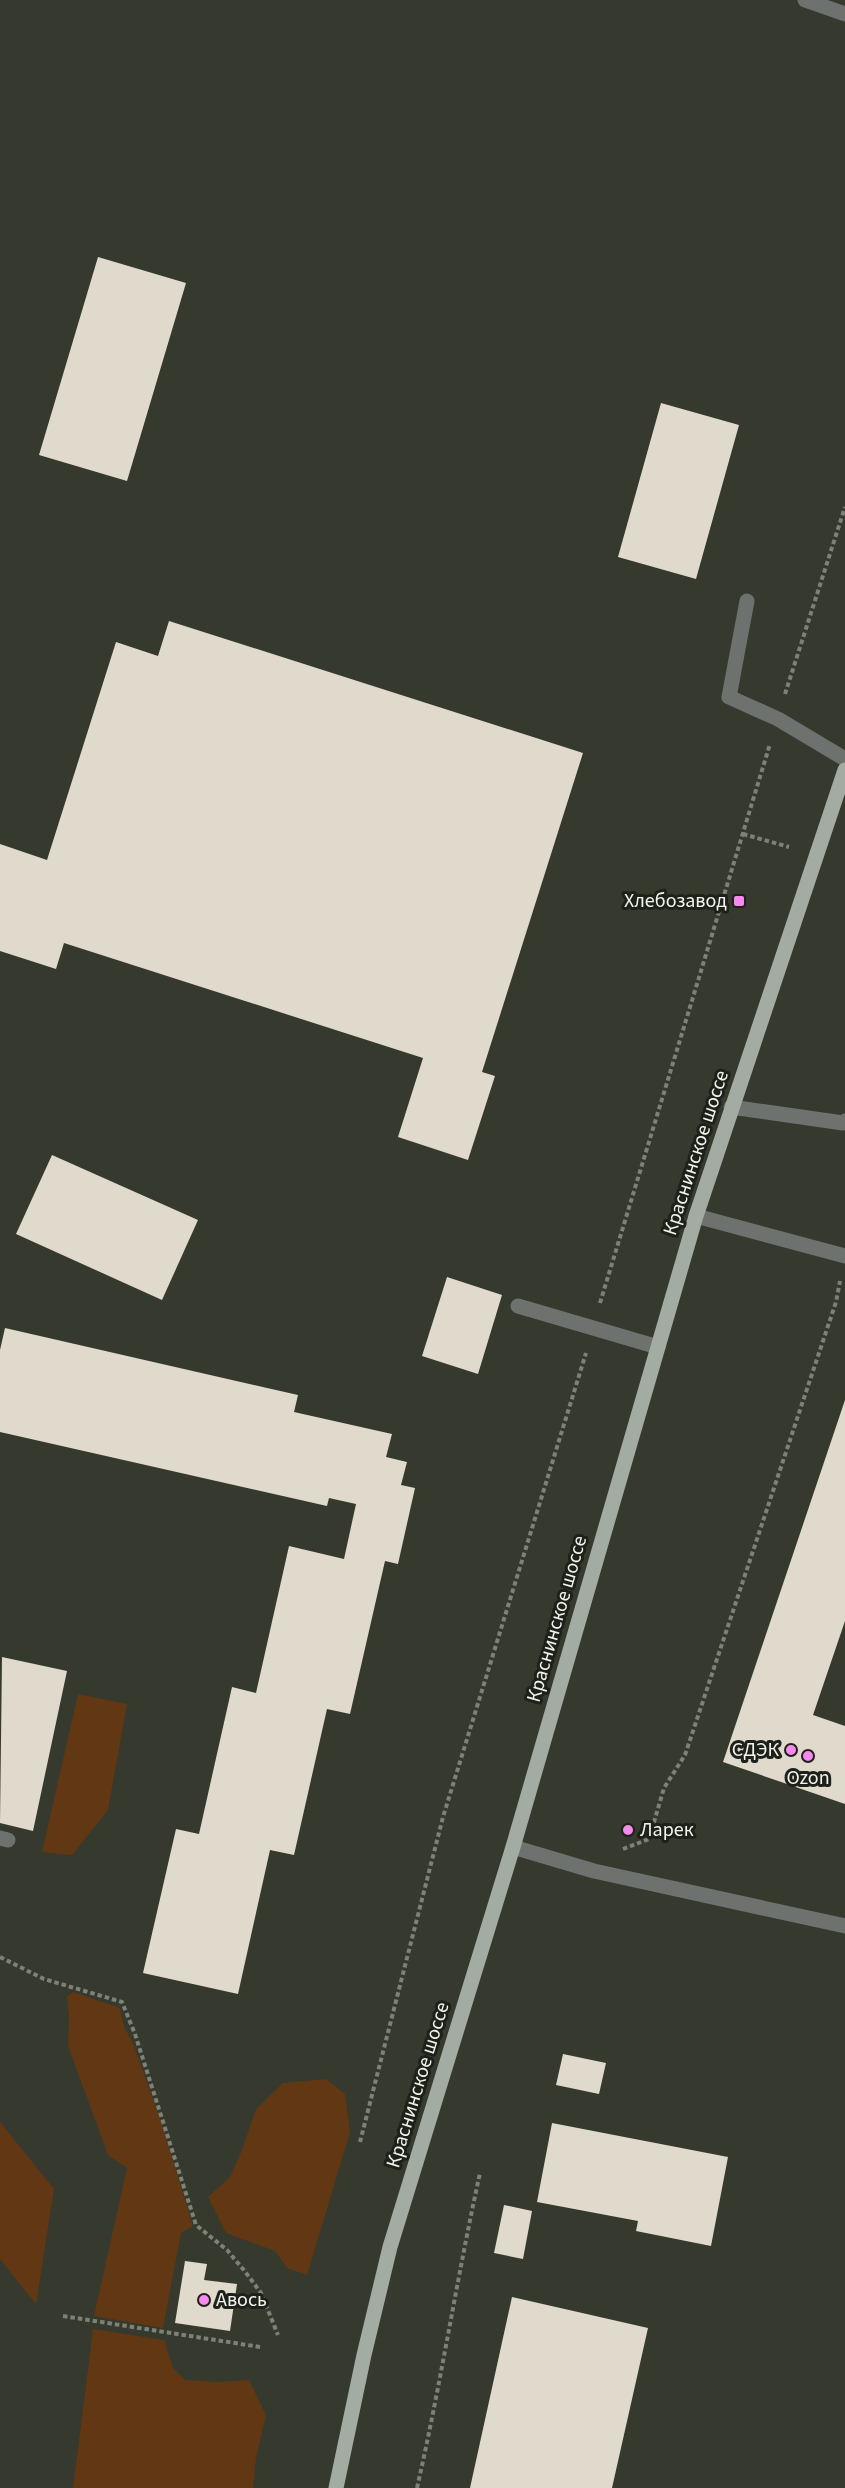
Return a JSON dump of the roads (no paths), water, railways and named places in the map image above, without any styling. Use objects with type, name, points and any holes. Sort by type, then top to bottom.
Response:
[{"type":"main road","name":"Краснинское шоссе","points":[[336,2488],[390,2247],[513,1847],[696,1216],[845,770]]},
{"type":"street","points":[[805,0],[845,14]]},
{"type":"street","points":[[747,601],[729,697],[778,719],[845,759]]},
{"type":"street","points":[[731,1107],[843,1123],[845,1121]]},
{"type":"street","points":[[696,1216],[845,1256]]},
{"type":"street","points":[[518,1306],[658,1347]]},
{"type":"street","points":[[513,1847],[594,1870],[845,1926]]},
{"type":"place","name":"Хлебозавод","points":[[739,901]]},
{"type":"place","name":"СДЭК","points":[[791,1750]]},
{"type":"place","name":"Ozon","points":[[808,1756]]},
{"type":"place","name":"Ларек","points":[[628,1830]]},
{"type":"place","name":"Авось","points":[[204,2300]]}]
